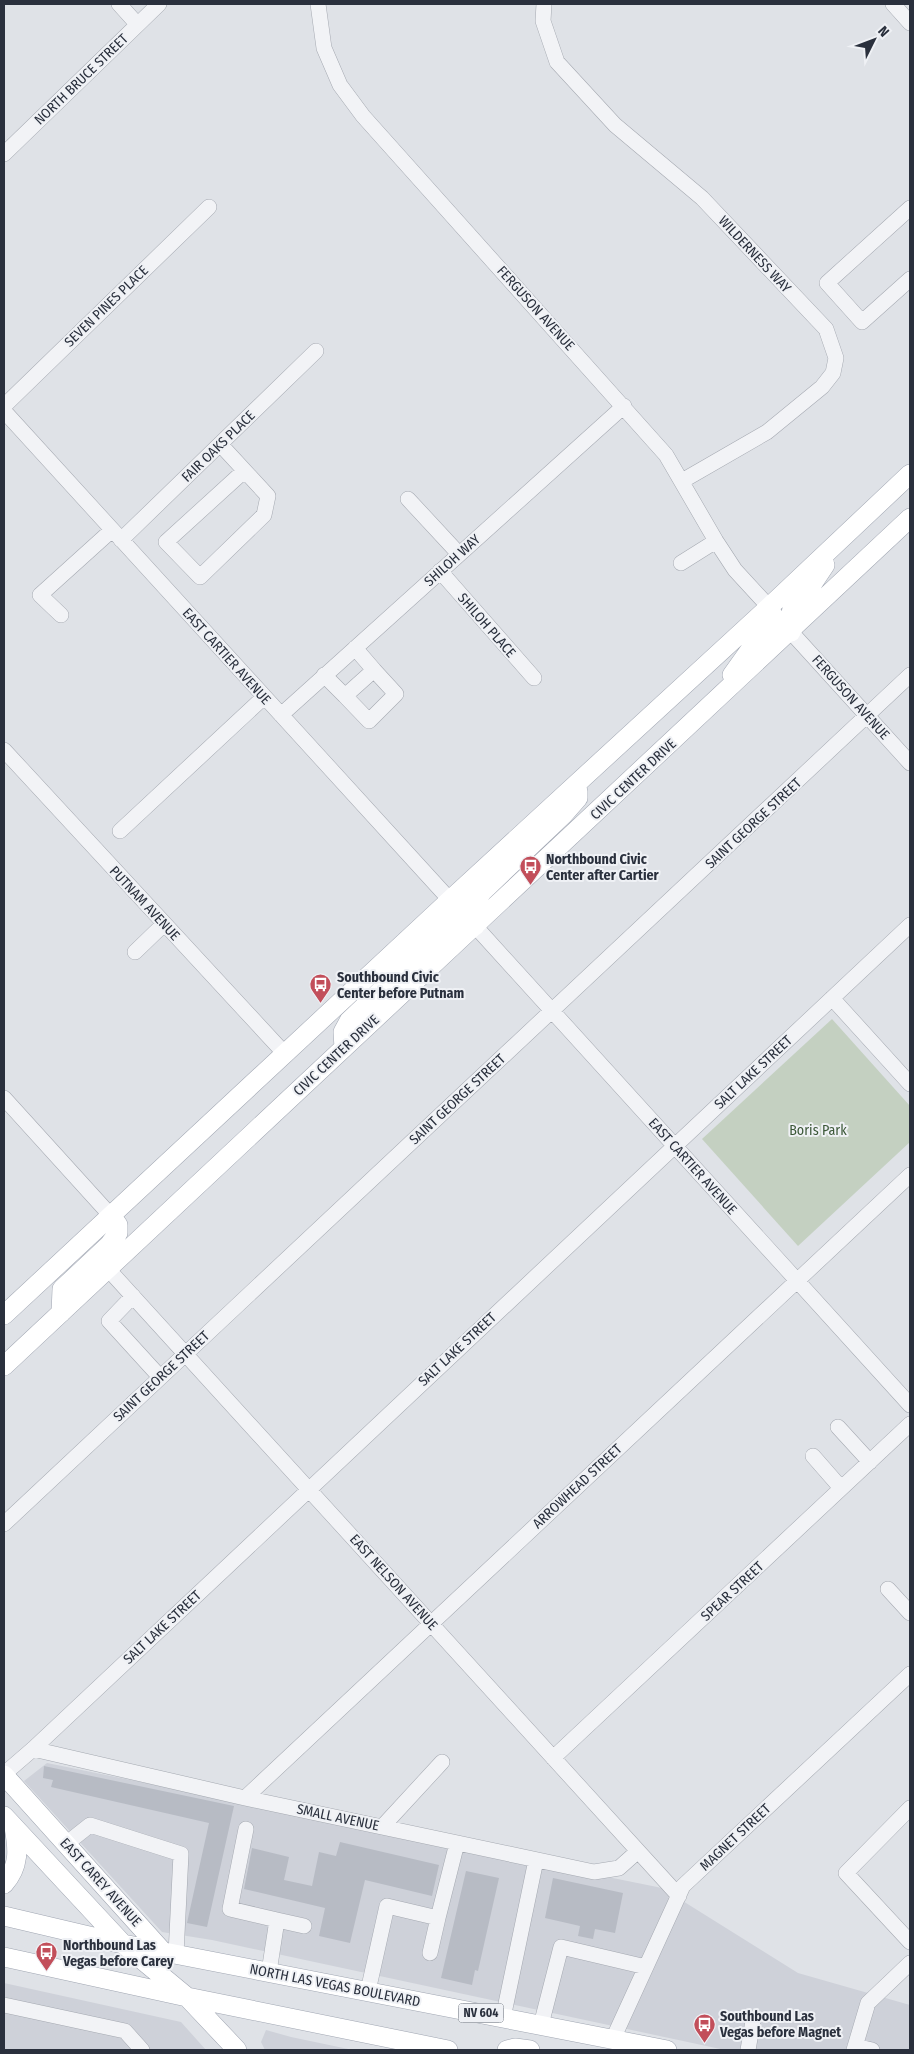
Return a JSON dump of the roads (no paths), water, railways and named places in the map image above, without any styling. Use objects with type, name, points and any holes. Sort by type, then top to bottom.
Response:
[{"type":"main road","points":[[4,1316],[910,474]]},
{"type":"main road","name":"CIVIC CENTER DRIVE","points":[[4,1366],[791,632],[910,518]]},
{"type":"main road","points":[[791,632],[788,625],[793,605],[807,592],[846,535]]},
{"type":"main road","points":[[708,709],[757,640],[773,626],[774,617],[769,607]]},
{"type":"main road","points":[[475,926],[469,915],[472,906],[483,891],[564,814],[578,798],[578,783]]},
{"type":"main road","points":[[344,1048],[343,1032],[350,1021],[453,922],[458,914],[450,900]]},
{"type":"main road","points":[[61,1313],[62,1289],[109,1245],[118,1233],[118,1225],[112,1217]]},
{"type":"main road","name":"EAST CAREY AVENUE","points":[[4,1774],[66,1844],[170,1953],[187,1997]]},
{"type":"main road","points":[[4,1884],[13,1871],[18,1853],[9,1821]]},
{"type":"main road","name":"EAST CAREY AVENUE","points":[[9,1821],[123,1944],[187,1997],[237,2050]]},
{"type":"main road","name":"NORTH LAS VEGAS BOULEVARD","points":[[4,1916],[123,1944],[541,2025],[608,2045],[667,2050]]},
{"type":"main road","points":[[4,1957],[399,2045],[448,2050]]},
{"type":"main road","points":[[507,2050],[515,2048],[530,2050]]},
{"type":"street","points":[[119,4],[137,24]]},
{"type":"street","name":"NORTH BRUCE STREET","points":[[4,154],[159,4]]},
{"type":"street","name":"FERGUSON AVENUE","points":[[318,4],[324,48],[340,85],[363,116],[666,454],[716,541],[735,570],[769,607]]},
{"type":"street","name":"WILDERNESS WAY","points":[[544,4],[543,21],[558,62],[615,125],[702,198],[826,329],[836,358],[833,373],[822,387],[767,432],[682,481]]},
{"type":"street","points":[[893,4],[910,22]]},
{"type":"street","name":"SEVEN PINES PLACE","points":[[4,406],[209,207]]},
{"type":"street","points":[[910,208],[827,283],[862,322],[910,279]]},
{"type":"street","name":"FAIR OAKS PLACE","points":[[61,615],[40,595],[117,535],[220,444],[316,351]]},
{"type":"street","name":"SHILOH WAY","points":[[281,715],[624,406]]},
{"type":"street","name":"EAST CARTIER AVENUE","points":[[4,411],[450,900]]},
{"type":"street","points":[[220,444],[268,496],[264,515],[200,577],[166,542],[244,471]]},
{"type":"street","points":[[408,499],[459,554]]},
{"type":"street","points":[[681,563],[716,541]]},
{"type":"street","name":"SHILOH PLACE","points":[[440,571],[534,678]]},
{"type":"street","name":"FERGUSON AVENUE","points":[[791,632],[910,763]]},
{"type":"street","points":[[324,676],[369,721],[396,694],[355,648]]},
{"type":"street","points":[[345,696],[374,670]]},
{"type":"street","name":"SAINT GEORGE STREET","points":[[4,1524],[910,676]]},
{"type":"street","points":[[120,831],[264,697]]},
{"type":"street","name":"PUTNAM AVENUE","points":[[4,750],[286,1055]]},
{"type":"street","points":[[134,952],[164,924]]},
{"type":"street","name":"SALT LAKE STREET","points":[[4,1774],[910,925]]},
{"type":"street","name":"EAST CARTIER AVENUE","points":[[475,926],[910,1406]]},
{"type":"street","points":[[832,998],[910,1084]]},
{"type":"street","points":[[4,1098],[112,1217]]},
{"type":"street","name":"ARROWHEAD STREET","points":[[245,1798],[910,1175]]},
{"type":"street","name":"EAST NELSON AVENUE","points":[[108,1269],[679,1896]]},
{"type":"street","points":[[133,1296],[109,1321],[160,1377]]},
{"type":"street","name":"SPEAR STREET","points":[[554,1758],[910,1424]]},
{"type":"street","points":[[838,1427],[870,1462]]},
{"type":"street","points":[[813,1456],[841,1488]]},
{"type":"street","points":[[888,1589],[910,1613]]},
{"type":"street","name":"MAGNET STREET","points":[[608,2045],[683,1886],[910,1674]]},
{"type":"street","name":"SMALL AVENUE","points":[[32,1749],[245,1798],[594,1872],[619,1868],[638,1851]]},
{"type":"street","points":[[383,1826],[442,1762]]},
{"type":"street","points":[[910,1808],[846,1873],[910,1942]]},
{"type":"street","points":[[66,1844],[90,1825],[181,1854],[170,1953]]},
{"type":"street","points":[[246,1829],[230,1909],[304,1926]]},
{"type":"street","points":[[430,1953],[457,1843]]},
{"type":"street","points":[[503,2018],[536,1860]]},
{"type":"street","points":[[368,1991],[387,1906],[438,1918]]},
{"type":"street","points":[[269,1972],[277,1920]]},
{"type":"street","points":[[541,2025],[561,1947],[646,1967]]},
{"type":"street","points":[[872,2050],[854,2048],[868,2003],[910,1963]]},
{"type":"street","points":[[4,2005],[125,2032],[142,2050]]},
{"type":"street","points":[[748,2050],[754,2021]]},
{"type":"place","name":"Northbound Civic Center after Cartier","points":[[530,886]]},
{"type":"place","name":"Southbound Civic Center before Putnam","points":[[321,1004]]},
{"type":"place","name":"Northbound Las Vegas before Carey","points":[[47,1972]]},
{"type":"place","name":"Southbound Las Vegas before Magnet","points":[[704,2043]]},
{"type":"park label","name":"Boris Park","points":[[818,1130]]}]
